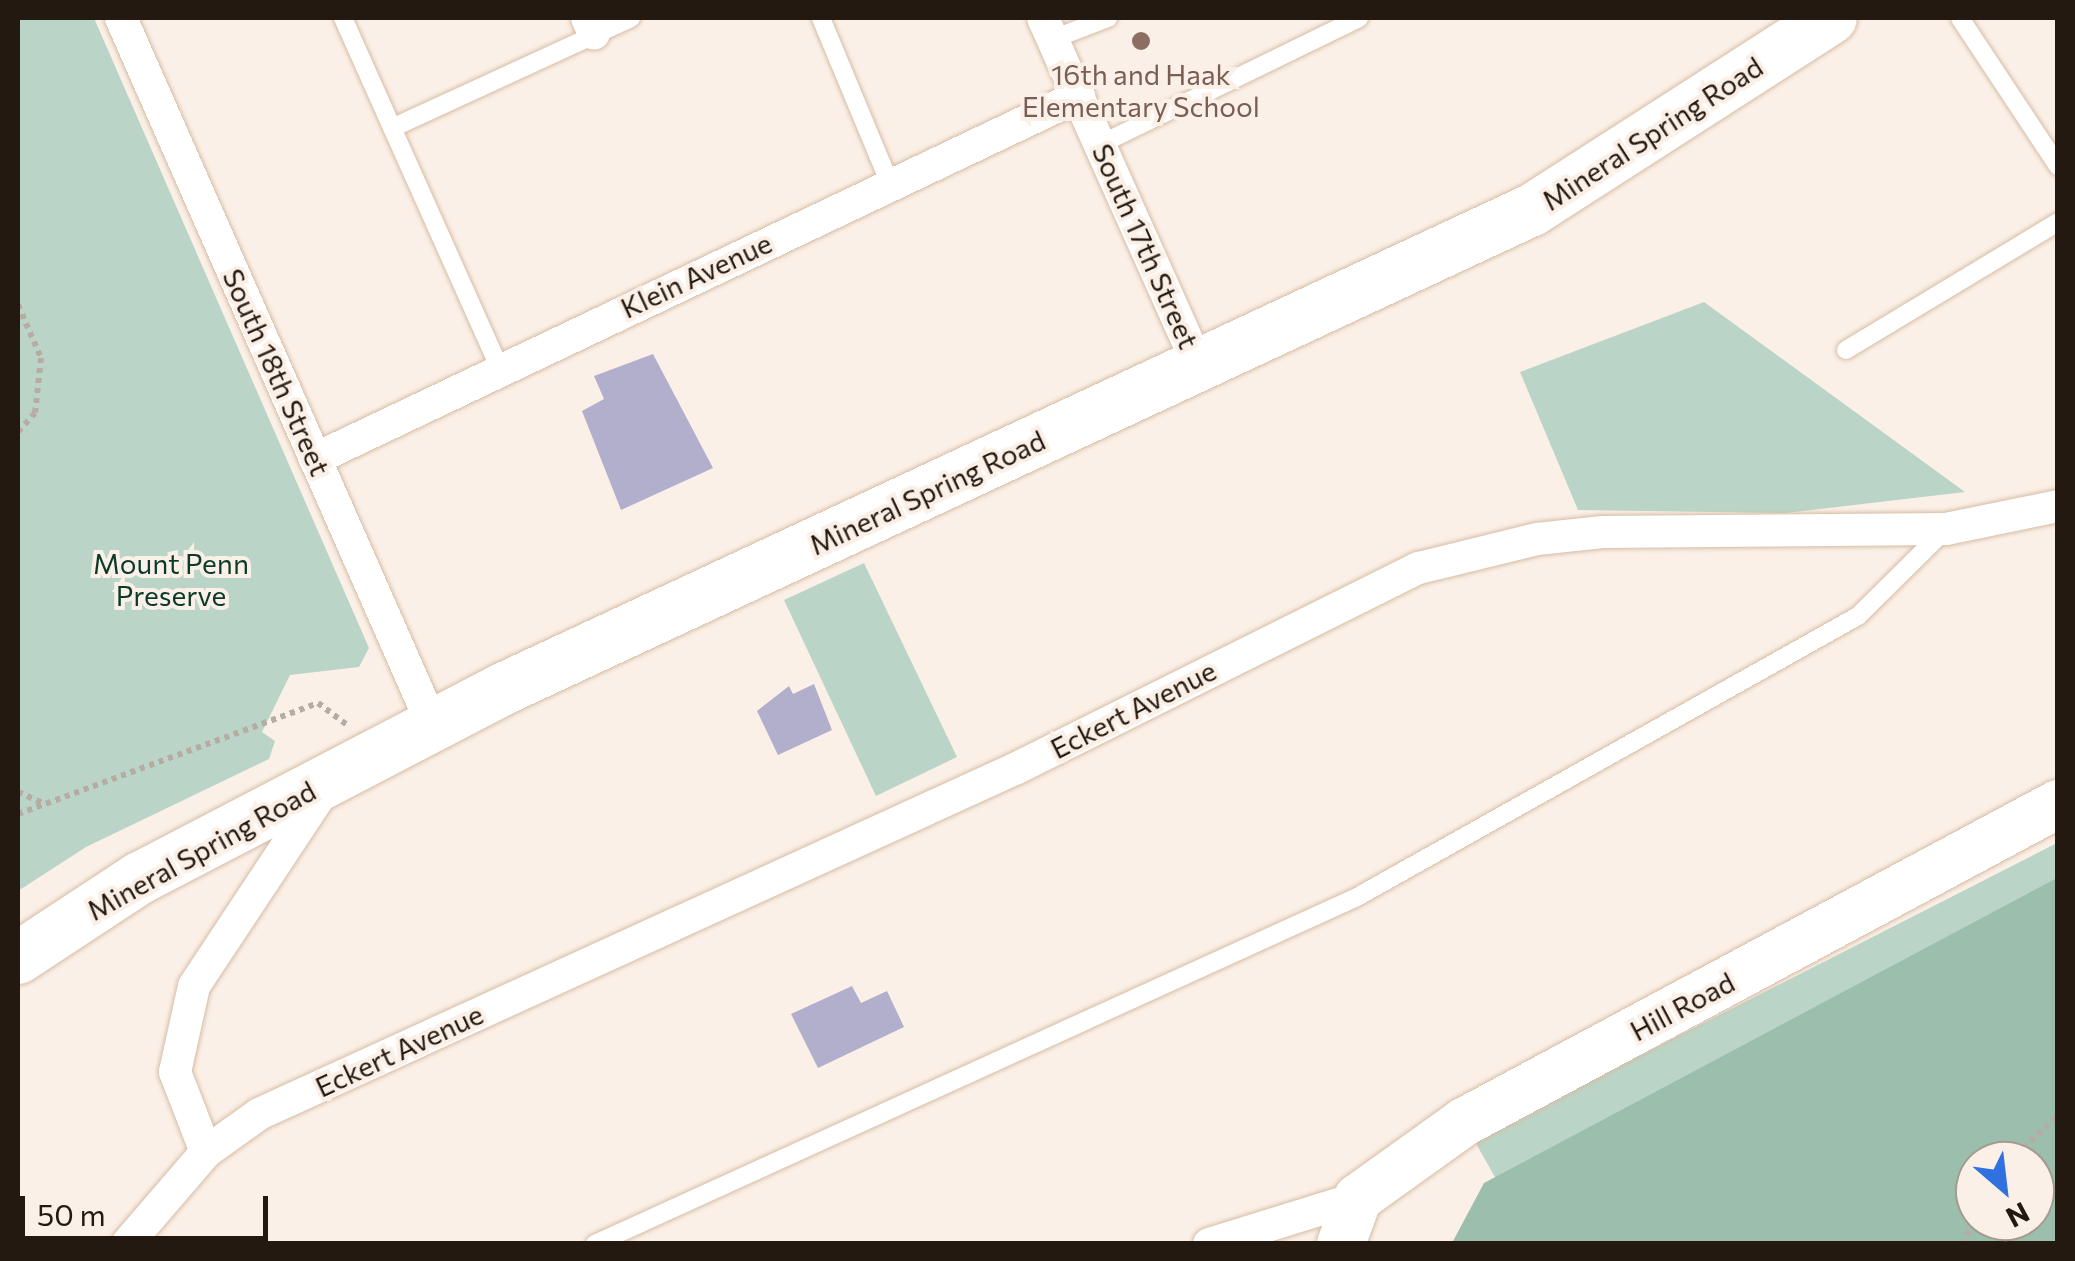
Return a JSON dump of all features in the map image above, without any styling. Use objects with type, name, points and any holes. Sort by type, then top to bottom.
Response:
[{"type":"main road","name":"Mineral Spring Road","points":[[18,958],[140,878],[433,726],[1532,210],[1832,18]]},
{"type":"street","name":"South 18th Street","points":[[121,18],[433,726]]},
{"type":"street","name":"South 17th Street","points":[[1048,28],[1198,365]]},
{"type":"street","name":"Klein Avenue","points":[[315,459],[499,367],[1079,96]]},
{"type":"street","name":"Eckert Avenue","points":[[126,1244],[206,1152],[259,1114],[1017,768],[1419,568],[1537,539],[1603,532],[1946,529],[2058,506]]},
{"type":"street","points":[[206,1152],[175,1072],[194,986],[330,780]]},
{"type":"street","name":"Hill Road","points":[[1358,1198],[1464,1122],[2058,804]]},
{"type":"street","points":[[1209,1244],[1358,1198]]},
{"type":"street","points":[[1341,1244],[1358,1198]]},
{"type":"lane","points":[[344,18],[499,367]]},
{"type":"lane","points":[[392,128],[590,26],[630,18]]},
{"type":"lane","points":[[820,18],[890,184]]},
{"type":"lane","points":[[1048,28],[1108,18]]},
{"type":"lane","points":[[1101,144],[1360,18]]},
{"type":"lane","points":[[1960,18],[2058,166]]},
{"type":"lane","points":[[1846,350],[2058,222]]},
{"type":"lane","points":[[595,1244],[1357,898],[1858,616],[1946,529]]},
{"type":"path","points":[[18,305],[40,358],[35,413],[18,432]]},
{"type":"path","points":[[18,814],[318,703]]},
{"type":"path","points":[[18,792],[44,804]]},
{"type":"path","points":[[2030,1141],[2058,1116]]},
{"type":"green space","name":"Mount Penn Preserve","points":[[18,18],[94,18],[369,648],[359,667],[290,675],[262,732],[275,741],[269,759],[86,847],[18,891]]},
{"type":"green space","points":[[1704,302],[1965,492],[1786,513],[1578,510],[1520,372]]},
{"type":"green space","points":[[864,563],[957,757],[876,796],[784,600]]},
{"type":"green space","points":[[2057,843],[2057,1243],[1532,1243],[1474,1140]]},
{"type":"green space","points":[[2057,878],[2057,1243],[1452,1243],[1484,1183]]},
{"type":"building","points":[[653,354],[713,468],[621,510],[582,411],[604,399],[594,376]]},
{"type":"building","points":[[814,684],[832,730],[778,755],[757,711],[789,686],[793,694]]},
{"type":"building","points":[[852,986],[861,1003],[887,991],[904,1027],[818,1068],[791,1014]]},
{"type":"place","name":"16th and Haak Elementary School","points":[[1141,41]]}]
